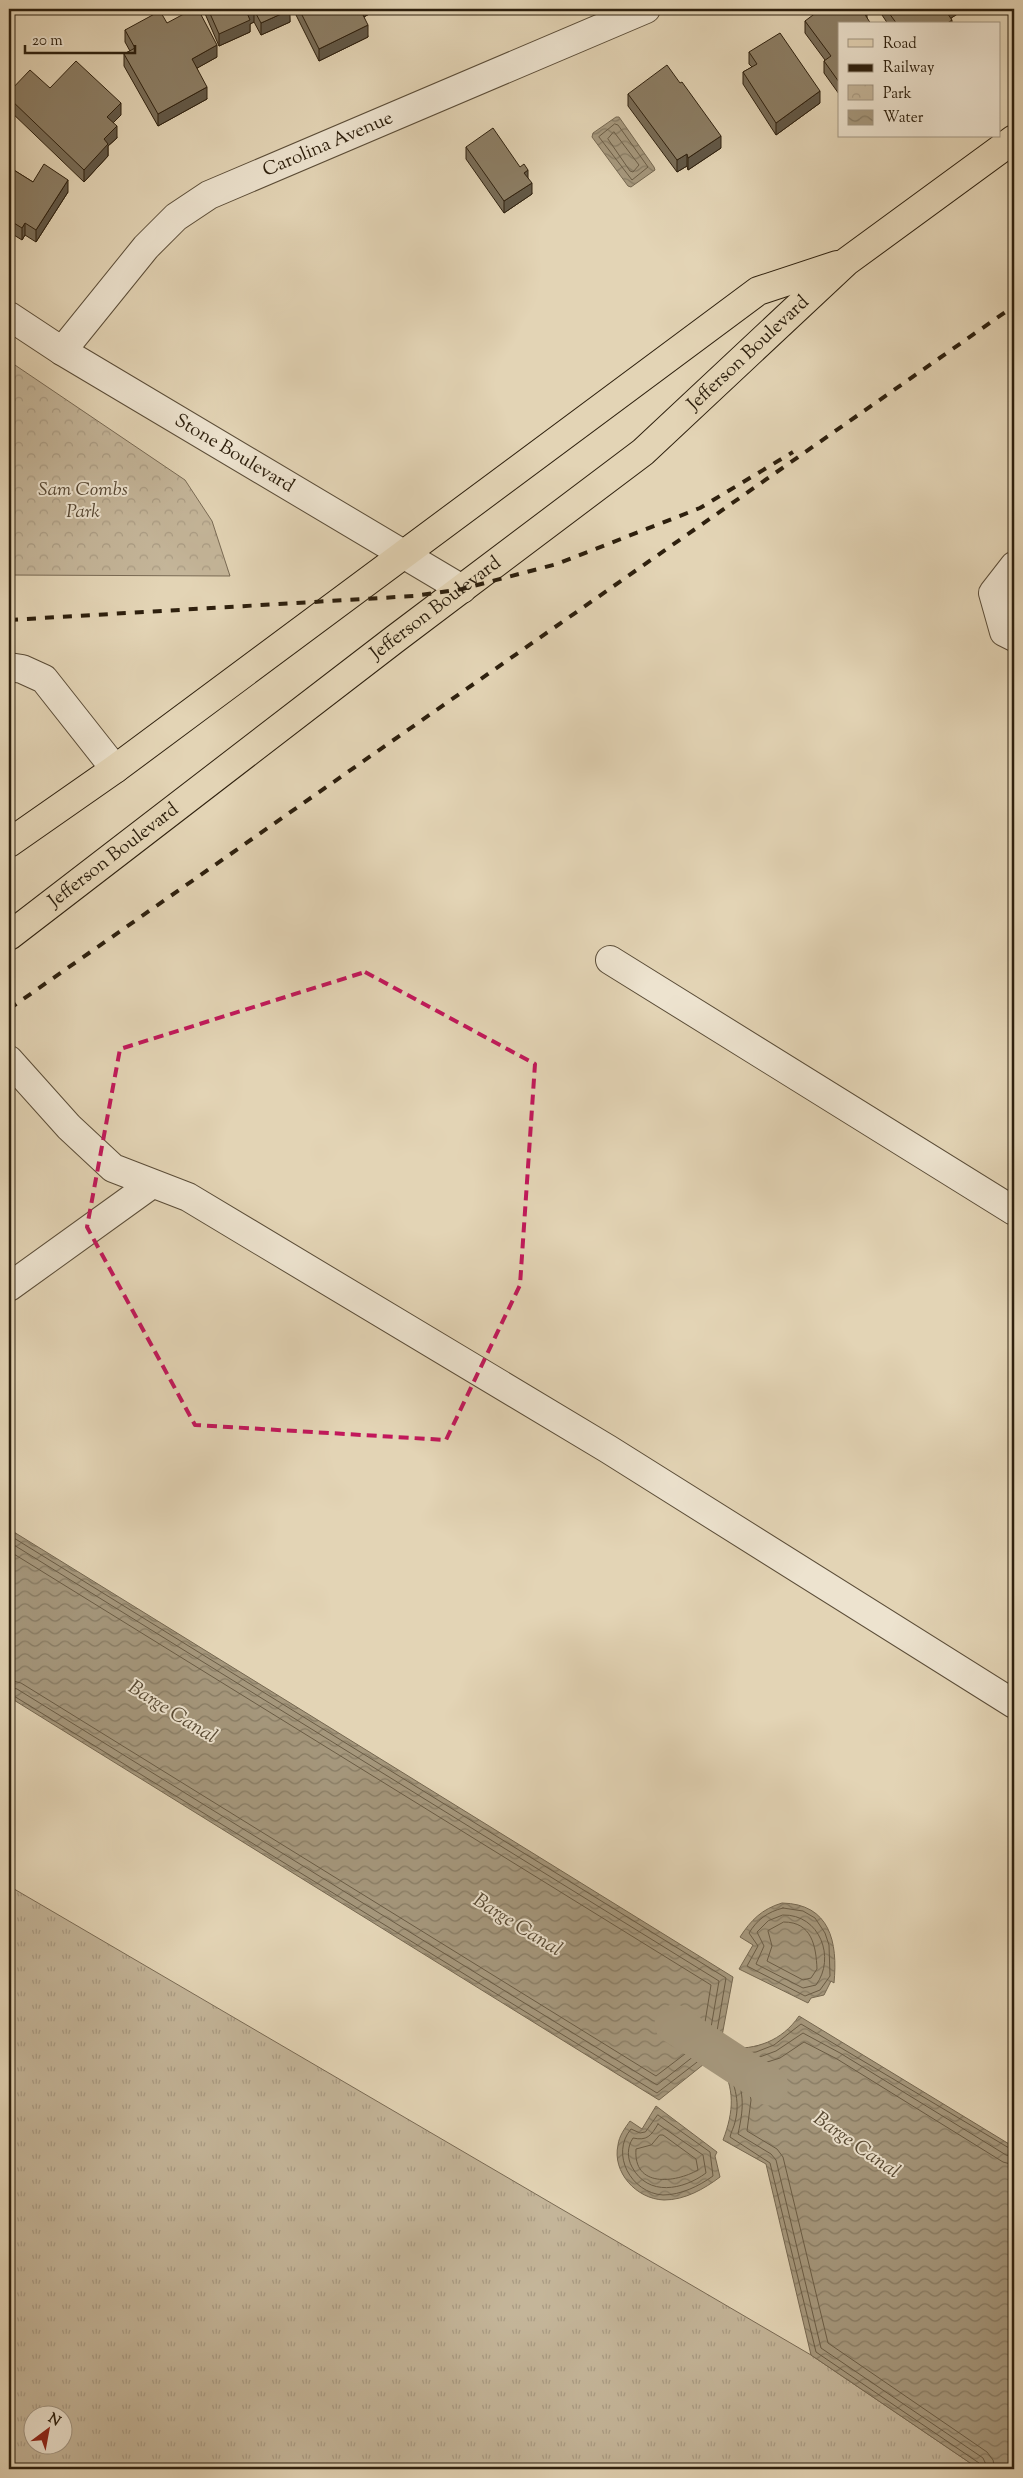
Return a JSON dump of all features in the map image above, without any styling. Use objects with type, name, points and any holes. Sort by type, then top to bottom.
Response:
[{"type":"main road","name":"Jefferson Boulevard","points":[[9,936],[643,452],[846,262],[1014,139]]},
{"type":"main road","name":"Jefferson Boulevard","points":[[9,843],[115,769],[758,291],[846,262]]},
{"type":"street","name":"Carolina Avenue","points":[[62,351],[146,247],[176,217],[210,195],[646,9]]},
{"type":"street","name":"Stone Boulevard","points":[[9,316],[62,351],[403,556],[462,589]]},
{"type":"street","points":[[1014,566],[993,593],[1004,632],[1014,637]]},
{"type":"street","points":[[9,667],[22,669],[44,679],[115,769]]},
{"type":"street","points":[[610,960],[1014,1211]]},
{"type":"street","points":[[9,1060],[69,1127],[113,1168],[188,1197],[599,1444],[1014,1704]]},
{"type":"street","points":[[9,1287],[152,1184]]},
{"type":"highlighted area","points":[[365,972],[535,1064],[520,1285],[446,1440],[195,1425],[87,1227],[120,1049]]},
{"type":"green space","name":"Sam Combs Park","points":[[9,361],[185,480],[212,521],[230,576],[9,575]]},
{"type":"green space","points":[[9,1886],[811,2355],[979,2469],[9,2469]]},
{"type":"water","points":[[616,117],[619,117],[655,170],[631,187],[628,186],[592,137],[593,133]]},
{"type":"water","points":[[9,1529],[733,1977],[719,2052],[659,2100],[9,1697]]},
{"type":"water","points":[[782,1903],[798,1905],[811,1910],[821,1918],[832,1940],[835,1968],[834,1983],[831,1981],[824,1995],[811,1998],[808,2003],[739,1969],[753,1945],[740,1937],[748,1925],[758,1916],[769,1908]]},
{"type":"water","points":[[799,2016],[1014,2147],[1014,2469],[979,2469],[811,2355],[766,2164],[723,2140],[731,2110],[731,2100],[728,2082],[720,2062],[726,2056],[728,2048],[749,2047],[768,2042],[785,2032]]},
{"type":"water","points":[[656,2106],[717,2152],[715,2156],[720,2177],[694,2193],[672,2200],[644,2195],[628,2182],[619,2165],[617,2155],[622,2132],[630,2121],[642,2129]]},
{"type":"building","points":[[193,9],[198,9],[217,45],[192,59],[207,87],[158,114],[124,54],[135,48],[125,30],[160,11],[167,23]]},
{"type":"building","points":[[208,9],[290,10],[261,23],[254,10],[247,13],[250,20],[219,34]]},
{"type":"building","points":[[299,9],[360,9],[368,25],[319,49]]},
{"type":"building","points":[[821,9],[866,9],[867,11],[864,13],[870,22],[838,22],[838,81],[824,61],[831,56],[805,21]]},
{"type":"building","points":[[886,9],[948,9],[945,10],[952,20],[949,22],[896,22]]},
{"type":"building","points":[[780,33],[820,91],[776,123],[743,72],[757,64],[749,52]]},
{"type":"building","points":[[76,61],[121,103],[107,117],[117,126],[104,139],[108,144],[84,170],[9,98],[9,92],[30,70],[50,88]]},
{"type":"building","points":[[667,65],[680,83],[682,82],[721,136],[688,158],[687,154],[677,160],[628,94]]},
{"type":"building","points":[[493,128],[520,167],[524,164],[528,170],[524,173],[532,183],[504,201],[466,147]]},
{"type":"building","points":[[44,164],[68,180],[36,230],[25,223],[22,228],[9,220],[9,167],[33,182]]},
{"type":"waterway","name":"Barge Canal","points":[[674,2024],[769,2086]]},
{"type":"railway","points":[[9,1009],[1014,306]]},
{"type":"railway","points":[[9,620],[414,596],[462,589],[557,564],[700,508],[793,452]]}]
